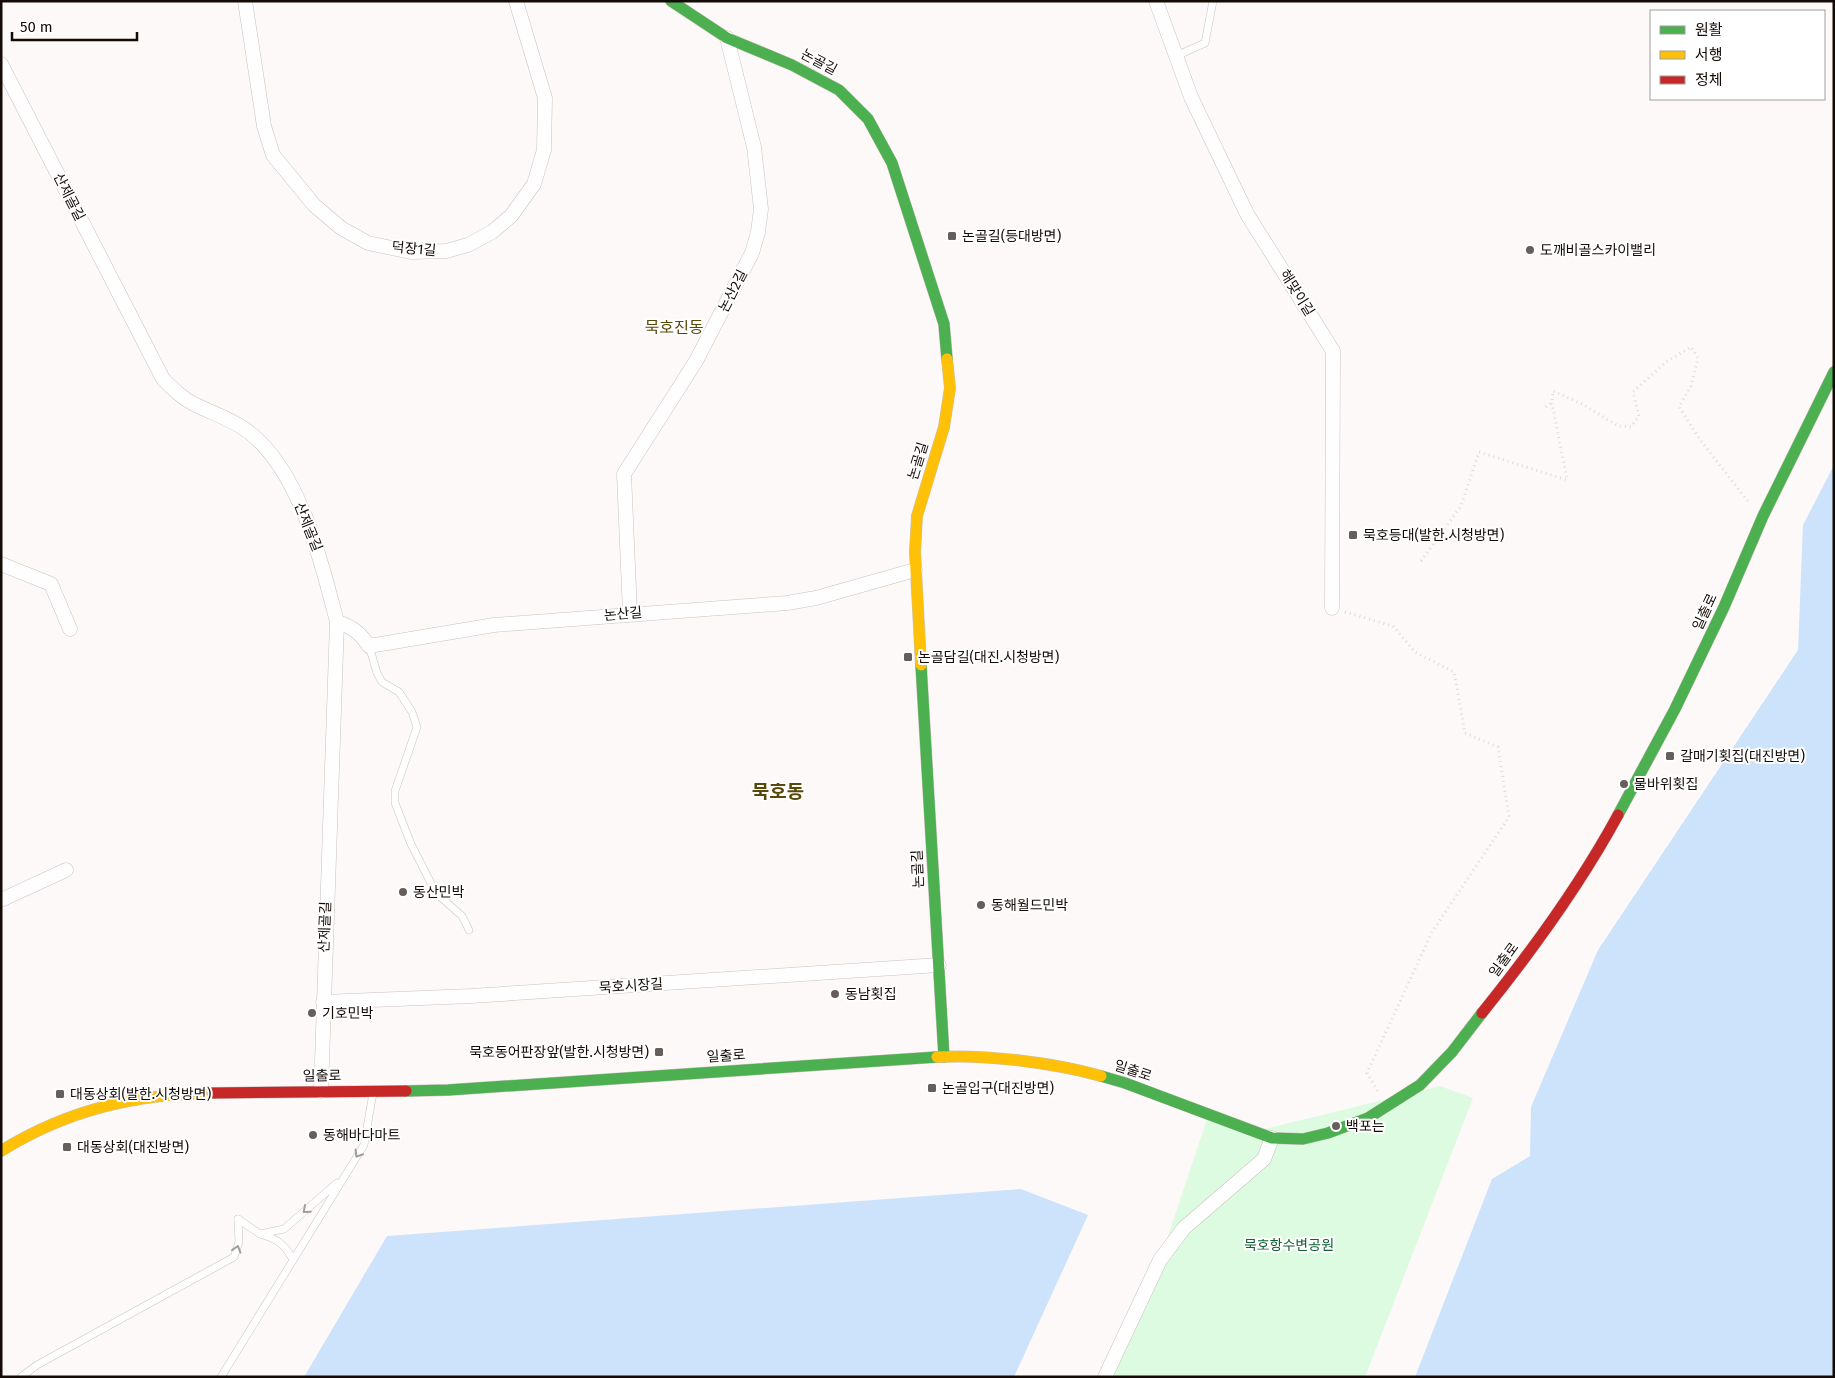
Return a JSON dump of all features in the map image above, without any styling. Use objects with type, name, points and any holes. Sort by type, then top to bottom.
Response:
[{"type":"street","name":"덕장1길","points":[[245,1],[264,126],[274,155],[314,205],[341,228],[368,243],[411,252],[446,251],[468,245],[492,232],[511,216],[534,184],[544,150],[545,98],[516,1]]},
{"type":"street","name":"논골길","points":[[671,1],[727,38],[792,65],[839,90],[868,119],[892,163],[944,324],[950,388],[944,427],[917,516],[915,570],[944,1057]]},
{"type":"street","name":"해맞이길","points":[[1156,1],[1191,97],[1247,214],[1333,351],[1332,608]]},
{"type":"street","name":"논산2길","points":[[630,614],[624,474],[696,361],[752,253],[758,232],[761,208],[754,147],[727,38]]},
{"type":"street","name":"산제골길","points":[[1,64],[163,380],[178,394],[196,405],[224,416],[251,434],[279,466],[302,508],[320,555],[337,622],[322,1002],[321,1091]]},
{"type":"street","name":"일출로","points":[[1,1151],[30,1133],[66,1117],[111,1104],[163,1096],[321,1091],[448,1090],[944,1057],[1003,1060],[1082,1071],[1125,1083],[1272,1138],[1303,1139],[1328,1133],[1368,1118],[1420,1085],[1452,1052],[1516,971],[1591,860],[1679,700],[1724,607],[1762,516],[1834,372]]},
{"type":"street","points":[[1,564],[51,584],[70,629]]},
{"type":"street","name":"논산길","points":[[370,646],[494,625],[786,603],[816,598],[915,570]]},
{"type":"street","points":[[337,622],[350,626],[359,632],[370,646]]},
{"type":"street","points":[[1,900],[66,870]]},
{"type":"street","name":"묵호시장길","points":[[322,1002],[471,996],[939,965]]},
{"type":"street","points":[[1105,1377],[1160,1260],[1184,1228],[1264,1159],[1272,1138]]},
{"type":"lane","points":[[1176,56],[1205,43],[1213,1]]},
{"type":"lane","points":[[370,646],[377,673],[382,682],[399,692],[412,712],[418,727],[395,791],[396,803],[411,844],[436,893],[462,916],[469,930]]},
{"type":"lane","points":[[221,1377],[364,1145],[374,1091]]},
{"type":"lane","points":[[260,1234],[284,1229],[343,1178]]},
{"type":"lane","points":[[21,1377],[37,1365],[234,1257],[239,1242],[238,1219],[260,1234],[278,1240],[287,1248],[293,1260]]},
{"type":"path","points":[[1421,561],[1461,506],[1479,452],[1567,480],[1552,403],[1553,391],[1582,404],[1618,426],[1631,427],[1639,416],[1634,392],[1666,362],[1691,347],[1698,358],[1691,386],[1679,407],[1701,441],[1762,516]]},
{"type":"path","points":[[1546,407],[1552,403]]},
{"type":"path","points":[[1332,608],[1394,626],[1415,652],[1454,672],[1465,733],[1498,747],[1509,817],[1432,932],[1368,1073],[1387,1107]]},
{"type":"green space","name":"묵호항수변공원","points":[[1440,1086],[1473,1098],[1365,1377],[1105,1377],[1160,1260],[1208,1116],[1257,1131]]},
{"type":"water","points":[[1834,465],[1834,1377],[1415,1377],[1492,1179],[1530,1156],[1531,1107],[1598,950],[1798,650],[1803,525]]},
{"type":"water","points":[[1021,1189],[1088,1215],[1014,1377],[304,1377],[387,1236]]},
{"type":"traffic: fast","points":[[671,1],[727,38],[792,65],[839,90],[868,119],[892,163],[944,324],[947,359]]},
{"type":"traffic: fast","points":[[1618,815],[1675,709],[1724,607],[1763,516],[1834,372]]},
{"type":"traffic: fast","points":[[921,665],[944,1057]]},
{"type":"traffic: fast","points":[[1101,1076],[1125,1083],[1272,1138],[1303,1139],[1328,1133],[1368,1118],[1420,1085],[1452,1052],[1482,1013]]},
{"type":"traffic: fast","points":[[406,1091],[448,1090],[937,1057]]},
{"type":"traffic: slow","points":[[921,665],[915,552],[917,516],[944,427],[950,388],[947,359]]},
{"type":"traffic: slow","points":[[937,1057],[956,1056],[1020,1060],[1101,1076]]},
{"type":"traffic: slow","points":[[1,1151],[51,1125],[102,1107],[156,1097],[212,1093]]},
{"type":"traffic: jam","points":[[1482,1013],[1554,917],[1588,867],[1618,815]]},
{"type":"traffic: jam","points":[[212,1093],[406,1091]]},
{"type":"place","name":"논골길(등대방면)","points":[[952,236]]},
{"type":"place","name":"도깨비골스카이밸리","points":[[1530,250]]},
{"type":"place","name":"묵호등대(발한.시청방면)","points":[[1353,535]]},
{"type":"place","name":"논골담길(대진.시청방면)","points":[[908,657]]},
{"type":"place","name":"갈매기횟집(대진방면)","points":[[1670,756]]},
{"type":"place","name":"물바위횟집","points":[[1624,784]]},
{"type":"place","name":"동산민박","points":[[403,892]]},
{"type":"place","name":"동해월드민박","points":[[981,905]]},
{"type":"place","name":"동남횟집","points":[[835,994]]},
{"type":"place","name":"기호민박","points":[[312,1013]]},
{"type":"place","name":"묵호동어판장앞(발한.시청방면)","points":[[659,1052]]},
{"type":"place","name":"논골입구(대진방면)","points":[[932,1088]]},
{"type":"place","name":"대동상회(발한.시청방면)","points":[[60,1094]]},
{"type":"place","name":"백포는","points":[[1336,1126]]},
{"type":"place","name":"동해바다마트","points":[[313,1135]]},
{"type":"place","name":"대동상회(대진방면)","points":[[67,1147]]},
{"type":"district","name":"묵호진동","points":[[674,327]]},
{"type":"district","name":"묵호동","points":[[778,791]]}]
